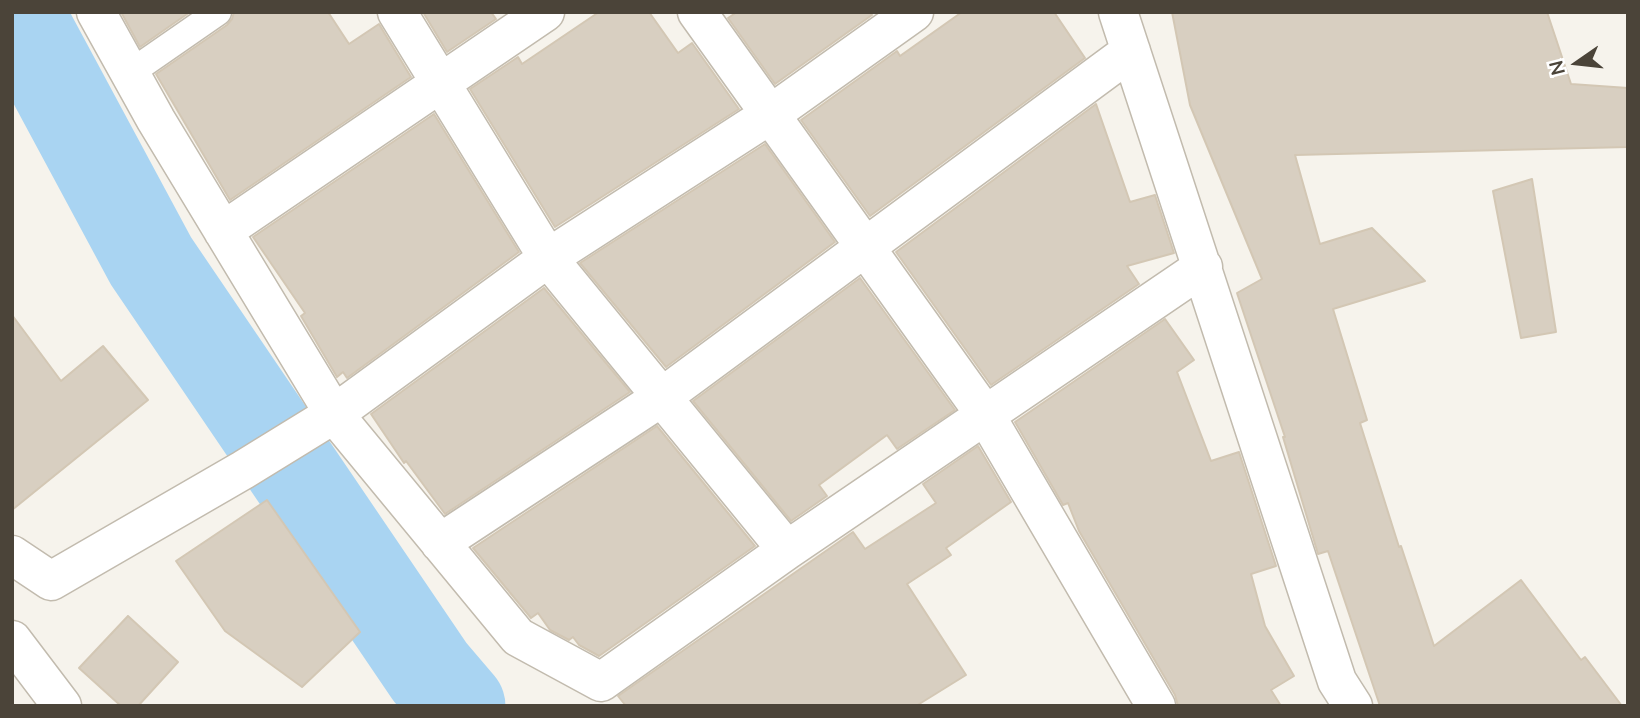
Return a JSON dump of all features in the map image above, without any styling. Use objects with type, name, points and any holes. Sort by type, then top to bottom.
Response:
[{"type":"street","points":[[96,12],[223,231],[334,414],[517,637],[601,682],[787,550],[1203,267]]},
{"type":"street","points":[[397,12],[548,258],[787,550]]},
{"type":"street","points":[[223,231],[545,12]]},
{"type":"street","points":[[697,12],[986,416],[1156,706]]},
{"type":"street","points":[[12,555],[51,581],[243,470],[334,414],[548,258],[771,114],[914,12]]},
{"type":"street","points":[[1118,12],[1337,681],[1353,706]]},
{"type":"street","points":[[440,543],[662,397],[1131,51]]},
{"type":"street","points":[[12,640],[62,706]]},
{"type":"lane","points":[[130,73],[218,12]]},
{"type":"building","points":[[121,12],[190,12],[140,47]]},
{"type":"building","points":[[234,12],[328,12],[349,44],[379,24],[411,77],[230,200],[156,74],[227,25]]},
{"type":"building","points":[[423,12],[491,12],[496,19],[447,52]]},
{"type":"building","points":[[599,12],[649,12],[678,53],[692,43],[739,109],[555,227],[470,89],[518,57],[522,64]]},
{"type":"building","points":[[737,12],[870,12],[872,15],[775,84],[728,18]]},
{"type":"building","points":[[962,12],[1054,12],[1085,58],[870,216],[801,120],[897,51],[900,56]]},
{"type":"building","points":[[1172,12],[1547,12],[1571,84],[1628,88],[1628,147],[1295,155],[1320,244],[1372,228],[1425,281],[1333,309],[1367,420],[1360,423],[1434,646],[1521,580],[1581,660],[1585,657],[1622,706],[1380,706],[1328,551],[1318,554],[1285,437],[1237,293],[1262,279],[1190,105]]},
{"type":"building","points":[[1096,104],[1130,202],[1155,195],[1174,253],[1127,266],[1139,284],[991,385],[896,252]]},
{"type":"building","points":[[434,114],[519,252],[347,378],[343,372],[337,377],[301,316],[305,313],[253,237]]},
{"type":"building","points":[[765,144],[835,242],[666,367],[580,263]]},
{"type":"building","points":[[1532,179],[1556,332],[1521,338],[1493,191]]},
{"type":"building","points":[[860,278],[955,410],[897,449],[887,435],[819,485],[827,496],[791,521],[693,401]]},
{"type":"building","points":[[544,288],[630,392],[445,514],[406,461],[404,463],[371,414]]},
{"type":"building","points":[[12,315],[61,381],[103,346],[148,400],[12,510]]},
{"type":"building","points":[[1165,319],[1194,360],[1177,372],[1211,461],[1239,452],[1276,566],[1251,574],[1265,626],[1294,676],[1271,690],[1281,706],[1178,706],[1175,695],[1079,531],[1068,503],[1063,505],[1015,422]]},
{"type":"building","points":[[657,426],[755,546],[599,656],[579,645],[573,637],[569,640],[550,630],[538,613],[531,618],[473,548]]},
{"type":"building","points":[[978,446],[1011,502],[946,548],[951,555],[907,584],[966,675],[916,706],[626,706],[618,696],[853,532],[865,549],[936,503],[923,484]]},
{"type":"building","points":[[267,500],[360,632],[302,687],[225,631],[176,561]]},
{"type":"building","points":[[128,616],[178,662],[138,706],[121,706],[79,668]]},
{"type":"waterway","points":[[17,12],[151,261],[430,672],[459,706]]}]
